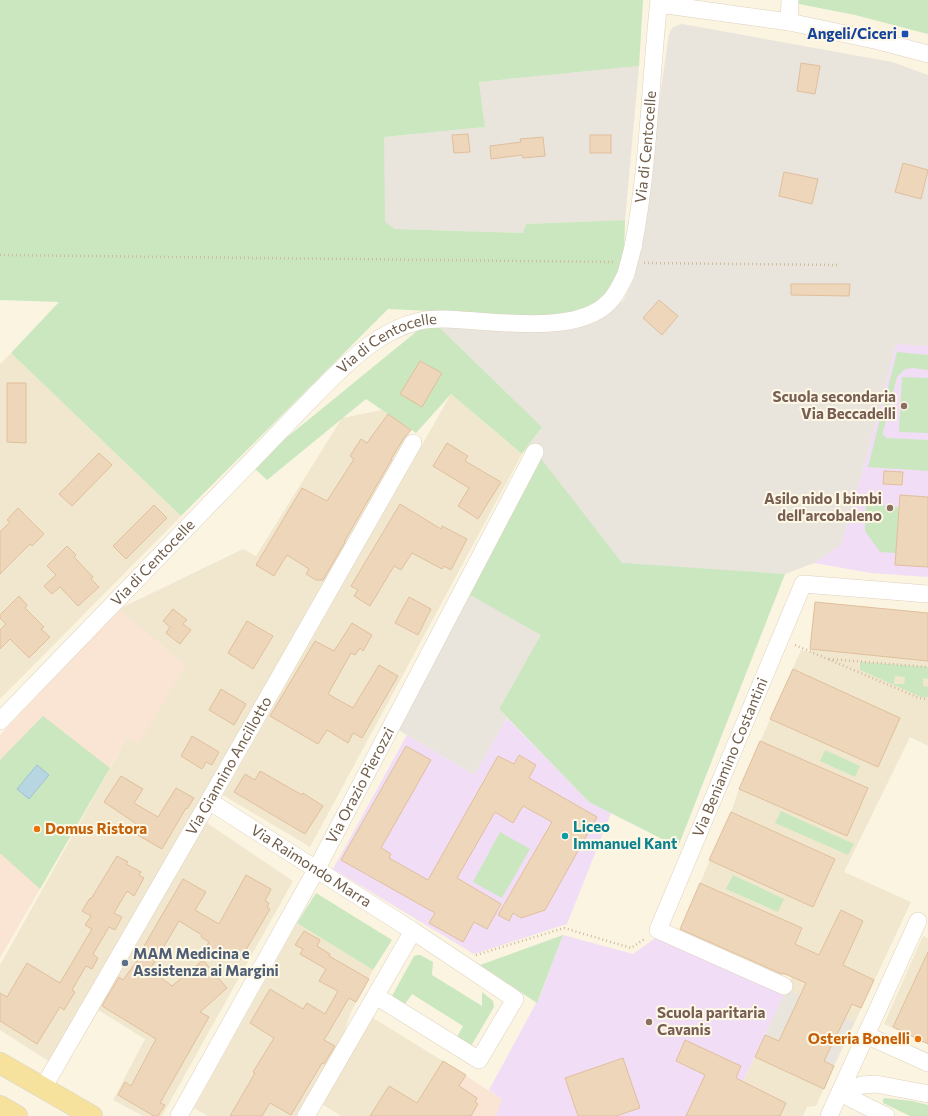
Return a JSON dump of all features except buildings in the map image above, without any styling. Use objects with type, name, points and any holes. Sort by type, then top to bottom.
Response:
[{"type":"main road","points":[[0,1063],[92,1116]]},
{"type":"main road","points":[[0,1106],[17,1116]]},
{"type":"street","points":[[789,22],[790,0]]},
{"type":"street","points":[[659,2],[789,22],[879,41],[928,54]]},
{"type":"street","name":"Via di Centocelle","points":[[0,721],[319,391],[373,342],[392,331],[422,320],[443,319],[534,323],[566,322],[590,315],[608,304],[620,287],[620,268],[636,254],[638,222],[647,149],[659,2]]},
{"type":"street","name":"Via Giannino Ancillotto","points":[[43,1088],[413,443]]},
{"type":"street","name":"Via Orazio Pierozzi","points":[[179,1116],[316,870],[536,452]]},
{"type":"street","name":"Via Beniamino Costantini","points":[[658,930],[803,584],[928,594]]},
{"type":"street","name":"Via Raimondo Marra","points":[[209,801],[515,999],[479,1060],[376,996]]},
{"type":"street","points":[[829,1116],[918,921]]},
{"type":"street","points":[[658,930],[784,986]]},
{"type":"street","points":[[306,1116],[413,932]]},
{"type":"street","points":[[866,1035],[928,1063]]},
{"type":"street","points":[[840,1093],[862,1085],[876,1084],[928,1094]]},
{"type":"street","points":[[840,1093],[886,1116]]},
{"type":"path","points":[[636,254],[838,265]]},
{"type":"path","points":[[0,256],[620,268]]},
{"type":"path","points":[[795,645],[919,698],[928,699]]},
{"type":"path","points":[[826,658],[928,667]]},
{"type":"path","points":[[457,961],[564,928],[631,948],[658,930]]},
{"type":"shaded area","points":[[682,24],[892,62],[928,75],[928,346],[896,345],[864,466],[841,545],[814,563],[785,574],[622,564],[529,445],[542,427],[438,326],[609,312],[623,301],[634,279],[669,34],[673,27]]},
{"type":"shaded area","points":[[639,66],[625,220],[526,224],[524,233],[395,229],[385,222],[383,191],[384,137],[485,127],[479,82]]},
{"type":"shaded area","points":[[896,344],[928,346],[928,577],[871,573],[814,563],[841,545],[864,466]]},
{"type":"shaded area","points":[[11,353],[181,516],[0,699],[0,364]]},
{"type":"shaded area","points":[[451,394],[522,454],[310,847],[223,795]]},
{"type":"shaded area","points":[[382,410],[411,430],[50,1062],[0,1030],[0,965],[127,738],[139,744],[119,609],[243,549],[256,556],[342,418]]},
{"type":"shaded area","points":[[470,595],[542,635],[499,709],[507,718],[474,775],[397,729]]},
{"type":"shaded area","points":[[815,602],[928,613],[928,746],[910,737],[844,872],[911,902],[855,1022],[786,989],[792,978],[786,975],[782,975],[779,981],[677,936],[731,812],[739,789],[801,650],[810,652]]},
{"type":"shaded area","name":"Domus Ristora","points":[[119,609],[186,665],[139,744],[127,738],[0,958],[0,735]]},
{"type":"shaded area","points":[[507,718],[589,802],[611,813],[567,924],[474,954],[333,869],[407,735],[474,775]]},
{"type":"shaded area","points":[[204,821],[293,881],[162,1116],[143,1116],[113,1100],[145,1039],[95,1008]]},
{"type":"shaded area","points":[[297,923],[373,970],[350,1014],[340,1047],[297,1116],[208,1116],[194,1108]]},
{"type":"shaded area","name":"Scuola paritaria Cavanis","points":[[563,935],[633,954],[657,937],[784,994],[727,1116],[496,1116],[502,1099],[489,1090],[540,996]]},
{"type":"shaded area","points":[[923,936],[928,938],[928,1044],[884,1024]]},
{"type":"shaded area","points":[[786,989],[855,1022],[834,1066],[765,1035]]},
{"type":"shaded area","points":[[373,1018],[443,1061],[420,1098],[421,1116],[341,1116],[320,1103]]},
{"type":"shaded area","points":[[765,1035],[834,1066],[816,1106],[807,1107],[803,1116],[727,1116]]},
{"type":"shaded area","points":[[443,1061],[502,1099],[496,1116],[421,1116],[429,1104],[420,1099]]},
{"type":"green space","points":[[0,0],[643,0],[639,66],[479,82],[485,127],[384,137],[385,222],[395,229],[523,233],[526,224],[625,220],[624,254],[619,269],[609,290],[592,305],[578,312],[531,318],[388,309],[181,516],[11,353],[59,302],[0,300]]},
{"type":"green space","points":[[795,0],[928,0],[928,34],[855,15],[794,3]]},
{"type":"green space","points":[[438,326],[542,427],[522,454],[451,394],[416,433],[366,399],[267,480],[252,466],[422,327]]},
{"type":"green space","points":[[897,352],[928,355],[928,370],[913,368],[905,369],[897,377],[883,435],[887,438],[928,440],[928,471],[868,467]]},
{"type":"green space","points":[[902,377],[928,378],[928,433],[899,432]]},
{"type":"green space","points":[[539,456],[622,563],[785,574],[678,847],[589,802],[499,709],[541,635],[470,595]]},
{"type":"green space","points":[[866,504],[899,507],[896,553],[880,552],[865,531]]},
{"type":"green space","points":[[860,662],[928,667],[928,679],[923,678],[923,686],[928,687],[928,697],[921,697],[860,670]],"holes":[[[895,676],[905,677],[904,684],[894,684]]]},
{"type":"green space","points":[[43,716],[110,768],[40,889],[0,853],[0,760]]},
{"type":"green space","points":[[825,750],[860,766],[855,777],[820,761]]},
{"type":"green space","points":[[781,811],[854,844],[848,855],[775,823]]},
{"type":"green space","points":[[500,832],[530,849],[502,898],[473,882]]},
{"type":"green space","points":[[733,875],[784,899],[778,912],[726,889]]},
{"type":"green space","points":[[316,893],[392,940],[373,970],[297,923]]},
{"type":"green space","points":[[563,935],[537,1003],[480,965]]},
{"type":"green space","points":[[420,955],[433,962],[432,975],[482,1006],[482,992],[493,1001],[494,1007],[471,1046],[457,1037],[463,1026],[412,994],[405,1004],[392,996],[414,956]]},
{"type":"green space","points":[[883,1099],[912,1101],[928,1105],[928,1116],[910,1116],[883,1103]]},
{"type":"water","points":[[37,765],[49,775],[29,799],[17,789]]},
{"type":"place","name":"Angeli/Ciceri","points":[[905,34]]},
{"type":"place","name":"Scuola secondaria Via Beccadelli","points":[[904,406]]},
{"type":"place","name":"Asilo nido I bimbi dell'arcobaleno","points":[[890,508]]},
{"type":"place","name":"Domus Ristora","points":[[37,829]]},
{"type":"place","name":"Liceo Immanuel Kant","points":[[565,836]]},
{"type":"place","name":"MAM Medicina e Assistenza ai Margini","points":[[125,963]]},
{"type":"place","name":"Scuola paritaria Cavanis","points":[[649,1022]]},
{"type":"place","name":"Osteria Bonelli","points":[[918,1039]]}]
